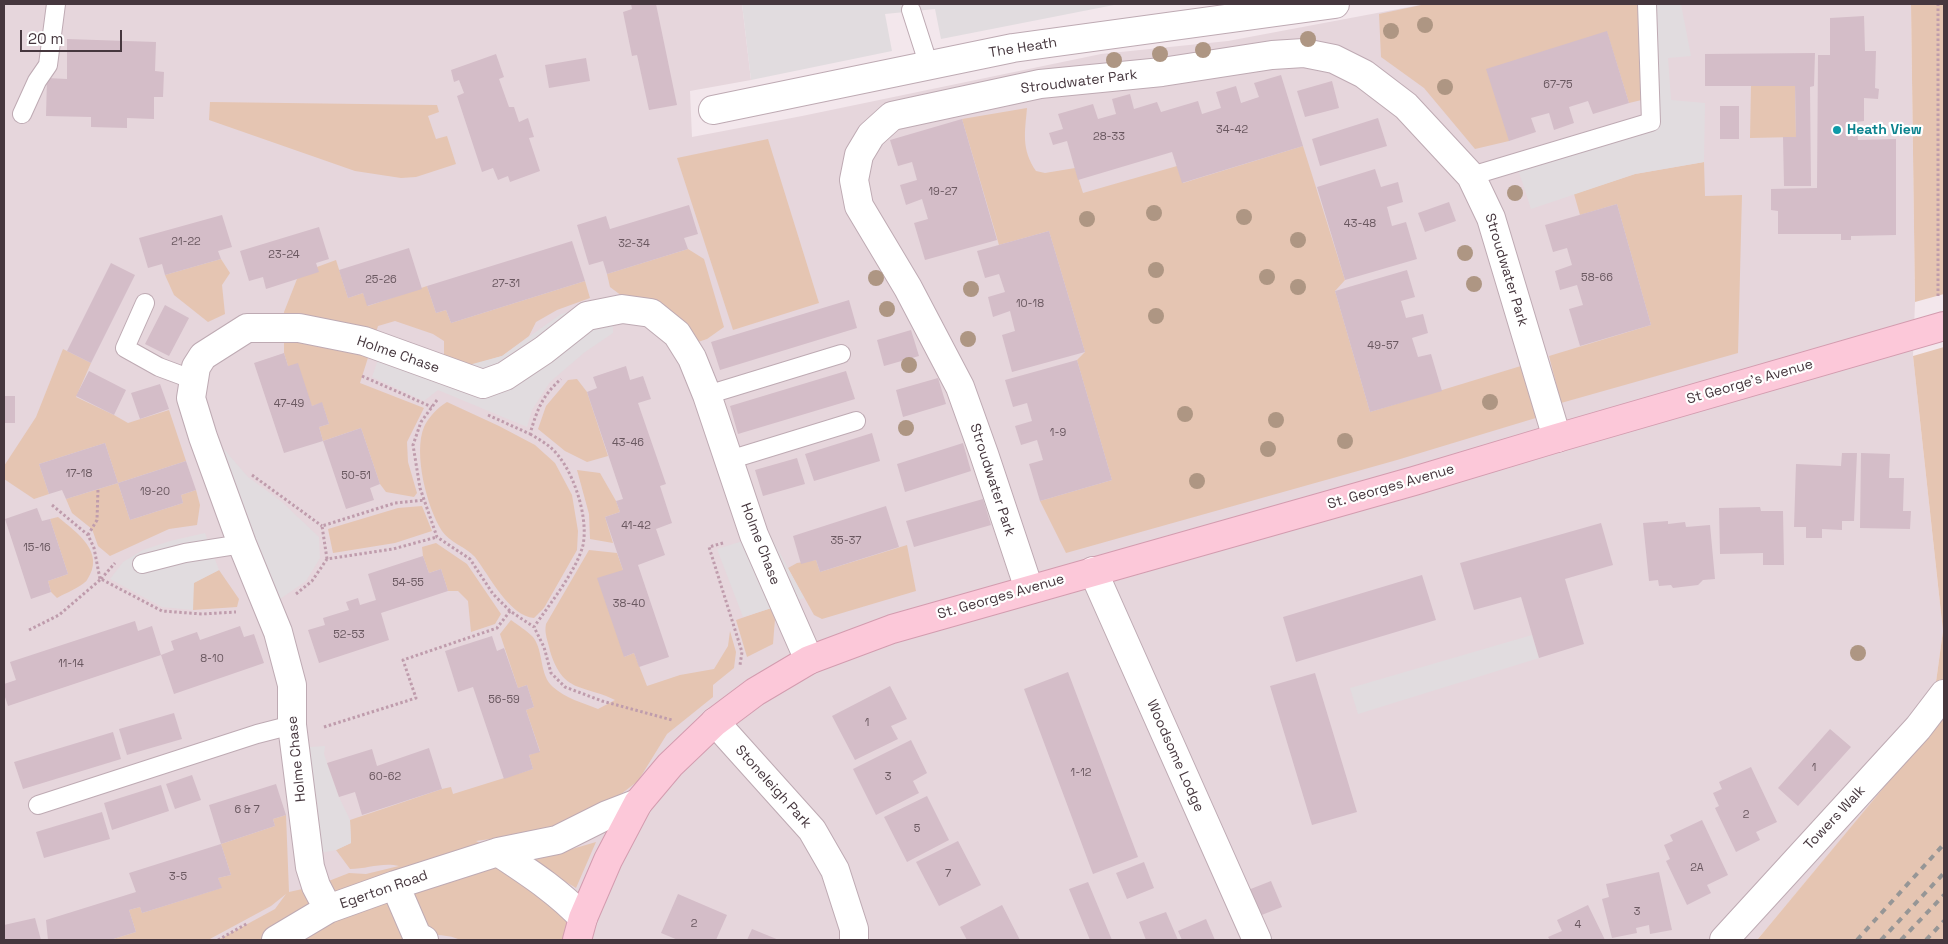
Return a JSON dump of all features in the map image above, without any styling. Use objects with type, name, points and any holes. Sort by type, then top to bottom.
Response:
[{"type":"main road","name":"St George’s Avenue","points":[[1557,438],[1941,327]]},
{"type":"main road","name":"St. Georges Avenue","points":[[580,929],[608,860],[638,803],[670,765],[715,722],[755,692],[809,660],[892,629],[1414,482],[1557,438]]},
{"type":"street","name":"The Heath","points":[[713,110],[1013,48],[1335,4]]},
{"type":"street","name":"Stroudwater Park","points":[[1029,589],[960,387],[908,288],[859,206],[854,180],[859,155],[871,134],[892,116],[1040,84],[1162,72],[1304,52],[1334,59],[1364,74],[1406,106],[1471,176],[1491,218],[1557,438]]},
{"type":"street","name":"Holme Chase","points":[[328,909],[316,886],[310,867],[304,727],[278,632],[242,544],[192,398],[196,367],[203,356],[247,328],[298,328],[364,341],[483,384],[513,371],[544,350],[587,316],[622,309],[650,314],[677,334],[692,358],[707,395],[754,535],[809,660]]},
{"type":"street","name":"Woodsome Lodge","points":[[1093,571],[1257,940]]},
{"type":"street","name":"Towers Walk","points":[[1724,940],[1918,728],[1944,694]]},
{"type":"street","name":"Stoneleigh Park","points":[[715,722],[812,830],[835,870],[854,928],[854,940]]},
{"type":"street","name":"Egerton Road","points":[[276,940],[328,909],[395,884],[498,852],[557,840],[607,815],[638,803]]},
{"type":"street","points":[[498,852],[533,875],[567,901],[580,929]]},
{"type":"street","points":[[395,884],[416,936],[424,940]]},
{"type":"lane","points":[[22,114],[37,81],[48,65],[56,4]]},
{"type":"lane","points":[[1471,176],[1651,122],[1647,4]]},
{"type":"lane","points":[[911,10],[929,66]]},
{"type":"lane","points":[[145,303],[125,348],[159,367],[194,380]]},
{"type":"lane","points":[[707,395],[841,354]]},
{"type":"lane","points":[[729,460],[856,421]]},
{"type":"lane","points":[[142,564],[242,544]]},
{"type":"lane","points":[[38,805],[257,734],[304,727]]},
{"type":"path","points":[[1938,4],[1941,327]]},
{"type":"path","points":[[355,373],[432,407]]},
{"type":"path","points":[[442,394],[420,422],[413,445],[420,488],[437,538],[470,559],[493,594],[510,611],[534,627],[544,647],[551,673],[565,687],[602,702],[674,720],[668,726]]},
{"type":"path","points":[[530,434],[551,447],[566,467],[578,493],[583,518],[583,545],[573,568],[534,627]]},
{"type":"path","points":[[247,472],[322,526],[327,559],[312,581],[292,597]]},
{"type":"path","points":[[88,535],[96,520],[98,489]]},
{"type":"path","points":[[322,526],[395,503],[424,500]]},
{"type":"path","points":[[52,505],[88,535],[94,548],[100,579],[119,558]]},
{"type":"path","points":[[327,559],[394,549],[437,538]]},
{"type":"path","points":[[304,727],[416,698],[404,660],[497,628],[510,611]]},
{"type":"shaded area","points":[[4,4],[742,4],[751,80],[690,91],[692,137],[1101,54],[1228,41],[1425,4],[1911,4],[1915,302],[1913,356],[1943,631],[1929,734],[1757,940],[4,940]]},
{"type":"shaded area","points":[[742,4],[1119,4],[941,39],[935,9],[885,14],[892,51],[751,80]]},
{"type":"shaded area","points":[[1426,4],[1647,4],[1650,98],[1629,103],[1607,32],[1509,141],[1475,149],[1424,88],[1381,57],[1379,14]]},
{"type":"shaded area","points":[[1647,4],[1681,4],[1691,56],[1668,58],[1671,100],[1705,103],[1704,162],[1635,174],[1531,209],[1516,163],[1651,122]]},
{"type":"shaded area","points":[[1911,4],[1944,4],[1944,294],[1915,302]]},
{"type":"shaded area","points":[[1751,86],[1795,86],[1796,137],[1750,138]]},
{"type":"shaded area","points":[[210,102],[437,105],[439,112],[428,116],[436,139],[447,136],[456,164],[416,177],[401,178],[355,171],[209,120]]},
{"type":"shaded area","points":[[1027,108],[1026,148],[1036,171],[1045,173],[1075,168],[1083,193],[1177,166],[1183,183],[1303,146],[1345,280],[1335,291],[1370,412],[1534,362],[1549,414],[1397,460],[1066,553],[1040,501],[1112,480],[1077,360],[1085,352],[1049,231],[999,245],[962,119]]},
{"type":"shaded area","points":[[768,139],[819,303],[733,330],[677,158]]},
{"type":"shaded area","points":[[1704,162],[1705,196],[1742,195],[1738,353],[1561,403],[1549,356],[1651,325],[1617,204],[1580,215],[1574,194],[1635,174]]},
{"type":"shaded area","points":[[688,249],[704,259],[724,327],[707,339],[695,343],[610,287],[607,274]]},
{"type":"shaded area","points":[[221,259],[230,273],[222,285],[225,314],[208,322],[174,295],[165,275]]},
{"type":"shaded area","points":[[336,260],[348,298],[363,293],[368,306],[427,286],[436,313],[446,310],[451,323],[585,281],[590,298],[557,310],[536,322],[529,336],[502,356],[465,367],[444,358],[444,341],[433,334],[395,321],[378,326],[360,383],[424,408],[407,442],[408,462],[417,493],[414,497],[386,492],[380,484],[361,428],[323,441],[319,427],[329,424],[322,403],[312,406],[288,366],[284,353],[284,312],[297,279],[317,267]]},
{"type":"shaded area","points":[[609,301],[613,318],[613,333],[585,352],[550,382],[532,410],[527,427],[438,390],[424,401],[372,377],[386,337],[465,366],[502,356],[561,314]]},
{"type":"shaded area","points":[[1944,347],[1944,940],[1757,940],[1929,733],[1943,631],[1913,356]]},
{"type":"shaded area","points":[[63,349],[91,363],[76,397],[128,423],[169,410],[186,461],[118,483],[105,443],[39,464],[49,494],[34,499],[4,479],[4,466],[36,417]]},
{"type":"shaded area","points":[[577,379],[587,392],[608,456],[587,462],[565,451],[538,429],[546,406],[568,380]]},
{"type":"shaded area","points":[[447,402],[535,445],[555,463],[572,495],[578,531],[577,550],[544,608],[534,618],[525,616],[508,603],[475,557],[445,535],[431,509],[423,480],[420,451],[421,438],[428,420]]},
{"type":"shaded area","points":[[222,447],[248,477],[282,502],[319,537],[320,558],[306,581],[280,599],[233,485],[215,451]]},
{"type":"shaded area","points":[[577,470],[600,473],[616,501],[620,512],[605,517],[613,543],[590,539],[589,514]]},
{"type":"shaded area","points":[[118,483],[130,520],[183,503],[181,495],[196,490],[200,505],[197,525],[169,529],[110,556],[98,546],[92,529],[72,513],[66,499]]},
{"type":"shaded area","points":[[422,506],[432,531],[395,543],[333,553],[328,529],[398,508]]},
{"type":"shaded area","points":[[58,517],[87,544],[93,561],[92,570],[87,580],[57,598],[51,592],[48,581],[68,574],[50,519]]},
{"type":"shaded area","points":[[205,533],[219,570],[194,583],[193,610],[162,607],[110,579],[123,562],[143,550],[170,541]]},
{"type":"shaded area","points":[[769,533],[804,598],[743,617],[717,549]]},
{"type":"shaded area","points":[[436,543],[467,564],[501,614],[495,624],[471,632],[468,601],[458,591],[448,591],[441,569],[429,573],[422,547]]},
{"type":"shaded area","points":[[907,545],[916,591],[822,619],[814,615],[788,568],[797,563],[816,560],[820,572]]},
{"type":"shaded area","points":[[589,550],[617,553],[623,570],[624,657],[634,653],[647,686],[680,675],[714,669],[728,646],[730,631],[736,652],[734,668],[713,685],[713,697],[667,734],[638,781],[608,804],[547,831],[476,841],[498,852],[567,901],[577,940],[460,940],[448,936],[434,935],[419,936],[407,940],[218,940],[275,909],[286,894],[271,906],[208,940],[110,940],[136,932],[129,910],[140,907],[142,913],[221,888],[218,878],[231,875],[221,844],[275,826],[273,819],[286,815],[289,892],[316,886],[349,873],[366,874],[399,866],[387,865],[350,869],[336,850],[351,843],[350,820],[442,789],[451,787],[453,794],[533,769],[529,755],[540,751],[526,710],[534,707],[527,685],[518,688],[500,634],[511,620],[533,637],[539,649],[543,670],[549,682],[563,694],[598,709],[615,700],[575,686],[561,675],[555,665],[546,634],[546,624]]},
{"type":"shaded area","points":[[219,570],[239,599],[237,607],[193,610],[193,583]]},
{"type":"shaded area","points":[[771,608],[775,619],[773,644],[747,657],[736,620]]},
{"type":"shaded area","points":[[1532,635],[1539,658],[1358,714],[1350,688]]},
{"type":"shaded area","points":[[325,746],[324,754],[339,797],[350,820],[351,843],[336,850],[299,857],[283,749]]},
{"type":"shaded area","points":[[596,842],[576,888],[531,861]]},
{"type":"building","points":[[631,4],[656,4],[677,105],[649,110],[637,55],[632,56],[623,12],[632,9]]},
{"type":"building","name":"Heath View","points":[[1864,16],[1865,51],[1876,51],[1875,88],[1879,89],[1878,99],[1864,98],[1864,121],[1856,122],[1858,140],[1896,139],[1896,235],[1851,236],[1851,240],[1841,240],[1841,234],[1778,234],[1778,211],[1771,210],[1771,189],[1817,188],[1818,55],[1830,55],[1830,18]]},
{"type":"building","points":[[1607,31],[1629,103],[1593,114],[1588,101],[1569,107],[1574,123],[1554,130],[1549,113],[1531,118],[1536,132],[1509,141],[1486,69]]},
{"type":"building","points":[[67,39],[156,42],[155,71],[164,72],[163,97],[154,97],[154,119],[127,118],[127,128],[91,127],[91,117],[46,116],[47,78],[67,79]]},
{"type":"building","points":[[1815,53],[1814,86],[1810,87],[1811,186],[1784,186],[1783,137],[1796,137],[1795,86],[1705,86],[1705,54]]},
{"type":"building","points":[[496,54],[504,77],[499,79],[509,107],[514,107],[519,122],[528,118],[534,137],[529,138],[540,171],[510,182],[508,176],[498,180],[493,168],[482,172],[457,96],[464,93],[459,80],[454,82],[451,70]]},
{"type":"building","points":[[586,58],[590,81],[549,88],[545,65]]},
{"type":"building","points":[[1281,75],[1303,146],[1182,183],[1172,152],[1078,180],[1067,141],[1053,145],[1049,133],[1063,129],[1058,114],[1093,104],[1098,119],[1116,114],[1112,99],[1130,94],[1134,109],[1157,102],[1161,112],[1198,101],[1202,114],[1221,108],[1216,92],[1236,86],[1241,103],[1259,97],[1254,83]]},
{"type":"building","points":[[1332,81],[1339,108],[1305,117],[1297,91]]},
{"type":"building","points":[[1720,106],[1739,106],[1739,139],[1720,139]]},
{"type":"building","points":[[1378,118],[1387,146],[1320,166],[1312,139]]},
{"type":"building","points":[[962,119],[997,240],[925,260],[914,223],[928,219],[922,199],[906,205],[900,185],[917,180],[912,162],[898,166],[890,140]]},
{"type":"building","points":[[1375,169],[1381,187],[1398,182],[1403,202],[1387,207],[1392,226],[1406,222],[1417,259],[1345,280],[1317,187]]},
{"type":"building","points":[[1449,202],[1456,221],[1425,232],[1418,213]]},
{"type":"building","points":[[1617,204],[1651,325],[1580,346],[1569,309],[1583,305],[1577,285],[1560,290],[1555,271],[1572,265],[1567,248],[1553,252],[1545,225]]},
{"type":"building","points":[[689,205],[698,234],[684,238],[688,249],[607,274],[603,261],[589,265],[577,225],[606,216],[610,229]]},
{"type":"building","points":[[222,215],[232,247],[218,251],[221,259],[165,275],[162,264],[148,268],[139,238]]},
{"type":"building","points":[[319,227],[329,259],[316,263],[319,272],[266,289],[263,277],[249,281],[240,251]]},
{"type":"building","points":[[1049,231],[1085,352],[1012,372],[1002,335],[1015,331],[1010,311],[993,317],[988,297],[1005,292],[999,274],[985,278],[977,251]]},
{"type":"building","points":[[572,241],[585,281],[451,323],[446,310],[436,313],[427,286]]},
{"type":"building","points":[[409,248],[422,289],[367,306],[363,293],[348,298],[339,270]]},
{"type":"building","points":[[111,263],[135,275],[91,363],[67,351]]},
{"type":"building","points":[[1407,270],[1415,297],[1401,301],[1406,318],[1423,314],[1428,333],[1412,338],[1418,357],[1431,354],[1442,391],[1370,412],[1335,291]]},
{"type":"building","points":[[849,300],[857,328],[720,370],[711,342]]},
{"type":"building","points":[[165,305],[189,318],[169,356],[145,344]]},
{"type":"building","points":[[911,330],[919,356],[884,366],[877,340]]},
{"type":"building","points":[[284,353],[288,366],[298,363],[312,406],[322,402],[329,424],[319,427],[323,441],[284,453],[254,363]]},
{"type":"building","points":[[1077,360],[1112,480],[1040,501],[1029,464],[1043,460],[1037,440],[1021,445],[1015,426],[1032,421],[1027,403],[1013,407],[1005,380]]},
{"type":"building","points":[[626,366],[630,380],[643,376],[651,399],[638,403],[666,484],[660,486],[672,523],[656,529],[665,555],[638,565],[669,657],[639,667],[634,653],[624,657],[597,578],[623,570],[605,517],[620,512],[616,501],[623,499],[587,392],[597,388],[593,377]]},
{"type":"building","points":[[89,371],[126,390],[114,415],[76,396]]},
{"type":"building","points":[[846,371],[855,399],[738,434],[730,406]]},
{"type":"building","points":[[938,378],[946,404],[903,417],[896,390]]},
{"type":"building","points":[[160,384],[169,409],[140,419],[131,393]]},
{"type":"building","points":[[4,396],[15,396],[15,423],[4,423]]},
{"type":"building","points":[[361,428],[380,484],[370,488],[374,500],[346,509],[323,441]]},
{"type":"building","points":[[872,433],[880,461],[814,481],[805,454]]},
{"type":"building","points":[[105,443],[118,483],[66,499],[62,490],[49,494],[39,464]]},
{"type":"building","points":[[963,443],[971,471],[905,492],[897,464]]},
{"type":"building","points":[[1842,453],[1857,453],[1854,521],[1842,521],[1842,530],[1822,529],[1822,538],[1806,538],[1806,527],[1794,527],[1796,464],[1841,466]]},
{"type":"building","points":[[1861,453],[1890,454],[1889,478],[1904,478],[1903,511],[1911,511],[1910,529],[1860,528]]},
{"type":"building","points":[[797,458],[805,484],[763,496],[755,470]]},
{"type":"building","points":[[186,461],[196,490],[181,495],[183,503],[130,520],[118,483]]},
{"type":"building","points":[[983,499],[991,525],[914,547],[906,521]]},
{"type":"building","points":[[886,506],[899,547],[820,572],[816,560],[801,564],[793,536]]},
{"type":"building","points":[[1760,507],[1761,511],[1783,511],[1784,565],[1763,565],[1763,553],[1720,554],[1719,508]]},
{"type":"building","points":[[37,508],[42,521],[50,519],[68,574],[48,581],[51,592],[31,599],[5,519]]},
{"type":"building","points":[[1668,521],[1668,524],[1685,522],[1686,527],[1710,525],[1715,579],[1703,580],[1698,585],[1673,588],[1671,585],[1659,586],[1658,580],[1649,581],[1643,523]]},
{"type":"building","points":[[1601,523],[1613,565],[1565,579],[1584,644],[1539,658],[1521,597],[1474,610],[1460,563]]},
{"type":"building","points":[[423,556],[429,573],[441,569],[448,591],[381,613],[389,640],[319,663],[308,630],[325,625],[323,618],[349,610],[346,602],[358,598],[360,605],[376,600],[368,574]]},
{"type":"building","points":[[1422,575],[1436,620],[1296,662],[1283,617]]},
{"type":"building","points":[[135,621],[138,631],[152,626],[161,655],[8,706],[4,694],[4,684],[16,680],[10,662]]},
{"type":"building","points":[[240,626],[244,637],[254,634],[264,663],[174,694],[161,655],[174,650],[171,641],[197,632],[200,640]]},
{"type":"building","points":[[492,636],[497,651],[504,648],[518,688],[527,685],[534,707],[526,710],[540,752],[529,755],[533,769],[504,779],[473,687],[458,692],[445,651]]},
{"type":"building","points":[[1068,672],[1138,857],[1093,874],[1024,689]]},
{"type":"building","points":[[1315,673],[1357,812],[1312,825],[1270,686]]},
{"type":"building","points":[[890,686],[907,719],[891,726],[898,739],[855,760],[832,716]]},
{"type":"building","points":[[174,713],[182,739],[127,755],[119,729]]},
{"type":"building","points":[[1830,729],[1851,747],[1798,806],[1778,788]]},
{"type":"building","points":[[113,732],[121,759],[23,789],[14,762]]},
{"type":"building","points":[[911,740],[927,773],[913,781],[919,793],[876,815],[853,769]]},
{"type":"building","points":[[429,748],[442,789],[362,815],[355,792],[339,797],[327,763],[372,749],[377,766]]},
{"type":"building","points":[[1751,767],[1777,822],[1756,832],[1760,840],[1736,852],[1715,808],[1719,806],[1713,793],[1722,789],[1719,782]]},
{"type":"building","points":[[192,775],[201,800],[175,809],[166,784]]},
{"type":"building","points":[[276,784],[286,815],[273,819],[275,826],[221,844],[209,805]]},
{"type":"building","points":[[161,785],[169,811],[112,830],[104,803]]},
{"type":"building","points":[[927,796],[949,840],[907,862],[884,817]]},
{"type":"building","points":[[102,812],[110,839],[44,858],[36,832]]},
{"type":"building","points":[[1702,820],[1728,875],[1707,885],[1711,893],[1687,905],[1666,861],[1670,859],[1664,845],[1673,841],[1670,835]]},
{"type":"building","points":[[958,841],[981,885],[939,906],[916,862]]},
{"type":"building","points":[[221,844],[231,875],[218,878],[222,888],[142,913],[140,907],[129,910],[136,932],[110,940],[48,940],[46,920],[136,892],[129,873]]},
{"type":"building","points":[[1144,862],[1154,888],[1127,899],[1116,873]]},
{"type":"building","points":[[1659,872],[1672,930],[1650,934],[1649,925],[1636,928],[1637,933],[1612,938],[1602,899],[1609,897],[1606,884]]},
{"type":"building","points":[[1271,881],[1282,907],[1254,918],[1243,892]]},
{"type":"building","points":[[1088,882],[1112,940],[1090,940],[1069,889]]},
{"type":"building","points":[[678,894],[727,915],[716,940],[678,940],[661,933]]},
{"type":"building","points":[[1002,905],[1020,940],[967,940],[960,927]]},
{"type":"building","points":[[1588,905],[1605,940],[1550,940],[1548,937],[1562,931],[1557,920]]},
{"type":"building","points":[[1166,912],[1178,940],[1146,940],[1139,922]]},
{"type":"building","points":[[35,918],[41,940],[4,940],[4,925]]},
{"type":"building","points":[[1206,919],[1215,940],[1182,940],[1178,931]]},
{"type":"building","points":[[752,929],[779,940],[747,940]]},
{"type":"railway","points":[[1857,940],[1944,844]]},
{"type":"railway","points":[[1881,940],[1944,873]]},
{"type":"railway","points":[[1901,940],[1944,895]]},
{"type":"railway","points":[[1926,940],[1944,921]]},
{"type":"place","name":"Heath View","points":[[1837,130]]}]
